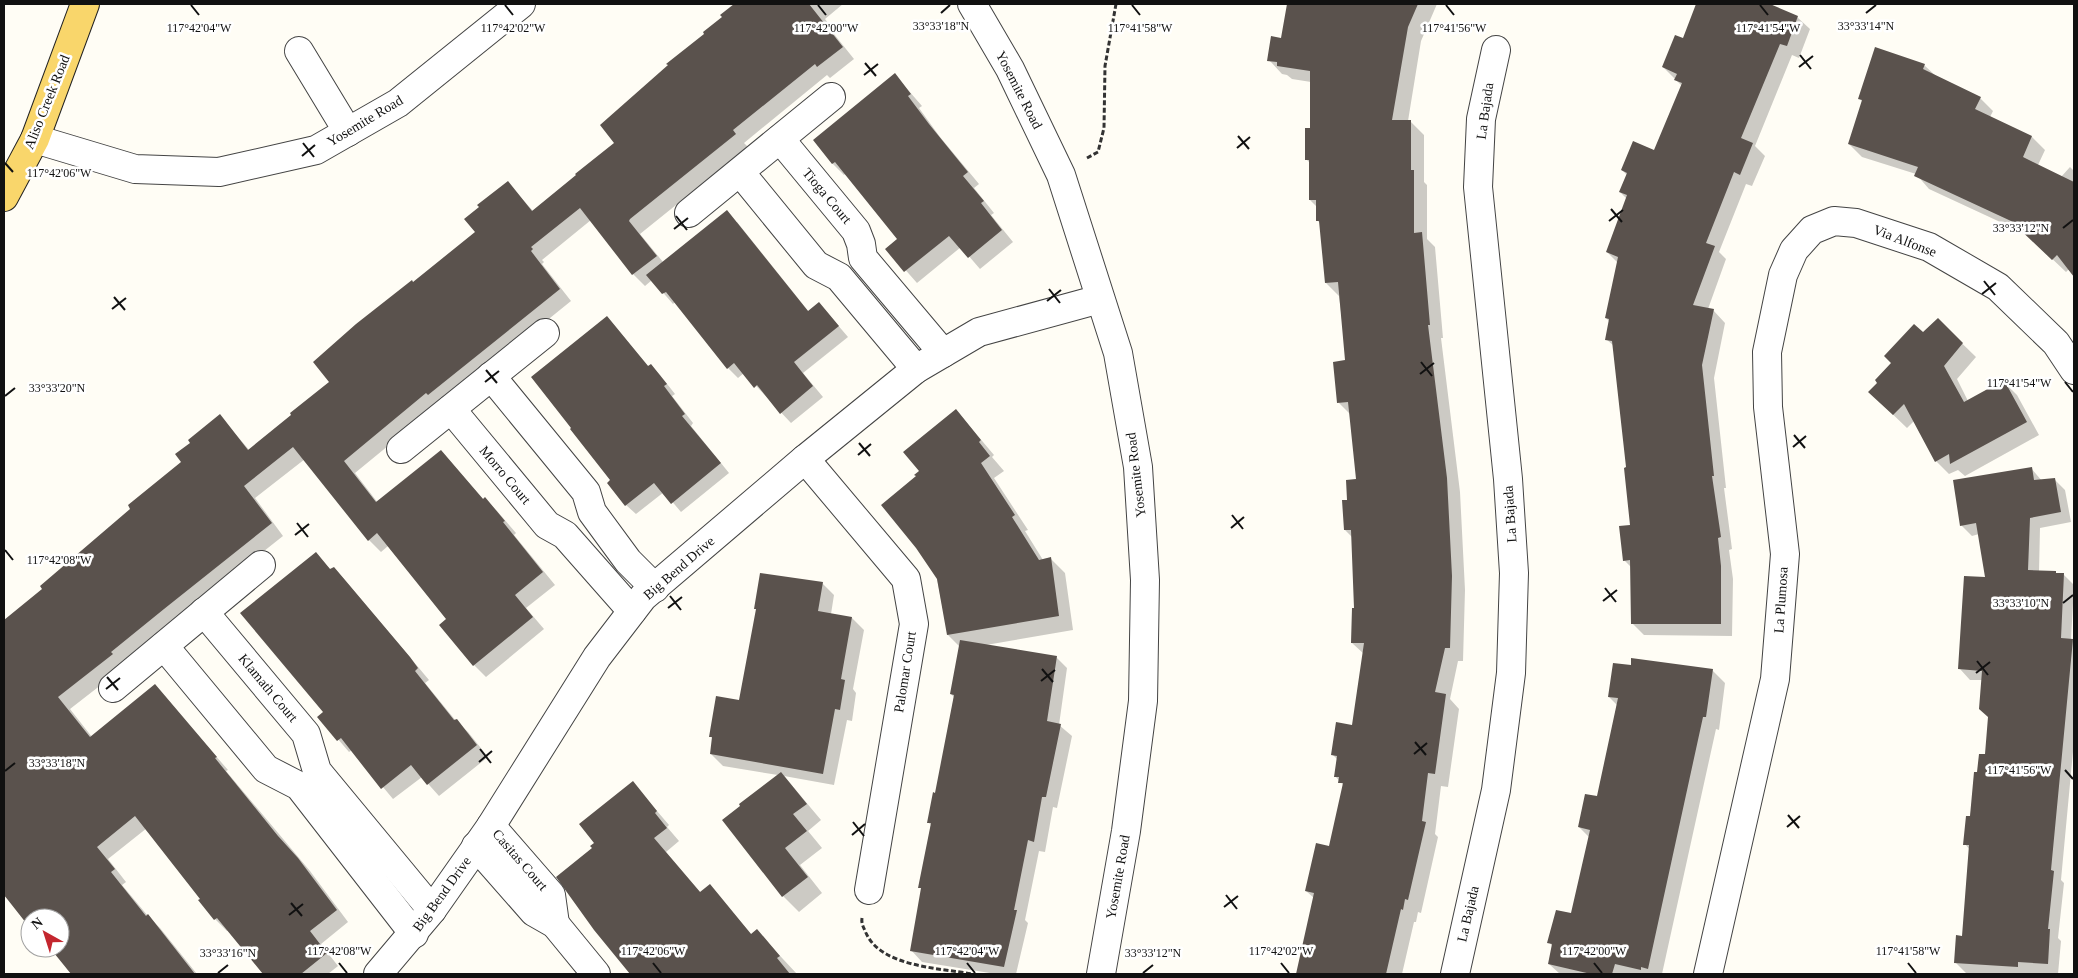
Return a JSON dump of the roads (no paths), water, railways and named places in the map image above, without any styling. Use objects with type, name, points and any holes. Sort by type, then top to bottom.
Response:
[{"type":"main road","name":"Aliso Creek Road","points":[[4,197],[35,139],[85,4]]},
{"type":"street","name":"Yosemite Road","points":[[35,139],[135,169],[219,172],[316,150],[398,103],[520,4]]},
{"type":"street","name":"Yosemite Road","points":[[972,4],[1010,69],[1061,175],[1118,353],[1138,467],[1146,580],[1143,701],[1126,831],[1101,974]]},
{"type":"street","name":"La Bajada","points":[[1455,974],[1496,790],[1512,673],[1514,572],[1508,479],[1478,187],[1482,119],[1496,50]]},
{"type":"street","points":[[299,51],[348,132]]},
{"type":"street","points":[[689,213],[831,97]]},
{"type":"street","name":"Tioga Court","points":[[780,139],[856,231],[861,244],[863,258],[942,353]]},
{"type":"street","points":[[740,172],[816,265],[839,277],[916,369]]},
{"type":"street","name":"Via Alfonse","points":[[1812,230],[1834,221],[1856,223],[1929,247],[1998,287],[2056,343],[2074,370]]},
{"type":"street","name":"La Plumosa","points":[[1708,974],[1775,680],[1785,554],[1768,407],[1767,352],[1782,275],[1794,250],[1812,230]]},
{"type":"street","points":[[839,277],[863,258]]},
{"type":"street","name":"Big Bend Drive","points":[[378,974],[414,934],[432,910],[483,836],[597,657],[643,597],[805,459],[916,369],[979,332],[1100,299]]},
{"type":"street","points":[[401,450],[545,333]]},
{"type":"street","points":[[492,376],[586,492],[592,512],[628,560],[655,588]]},
{"type":"street","name":"Morro Court","points":[[450,409],[547,525],[565,535],[632,610]]},
{"type":"street","name":"Palomar Court","points":[[805,459],[906,579],[914,624],[869,890]]},
{"type":"street","points":[[565,535],[592,512]]},
{"type":"street","points":[[113,688],[261,566]]},
{"type":"street","name":"Klamath Court","points":[[204,612],[306,734],[308,779],[414,934]]},
{"type":"street","name":"Klamath Court","points":[[164,646],[266,769],[308,779],[432,910]]},
{"type":"street","name":"Casitas Court","points":[[483,836],[551,895],[555,924],[596,974]]}]
